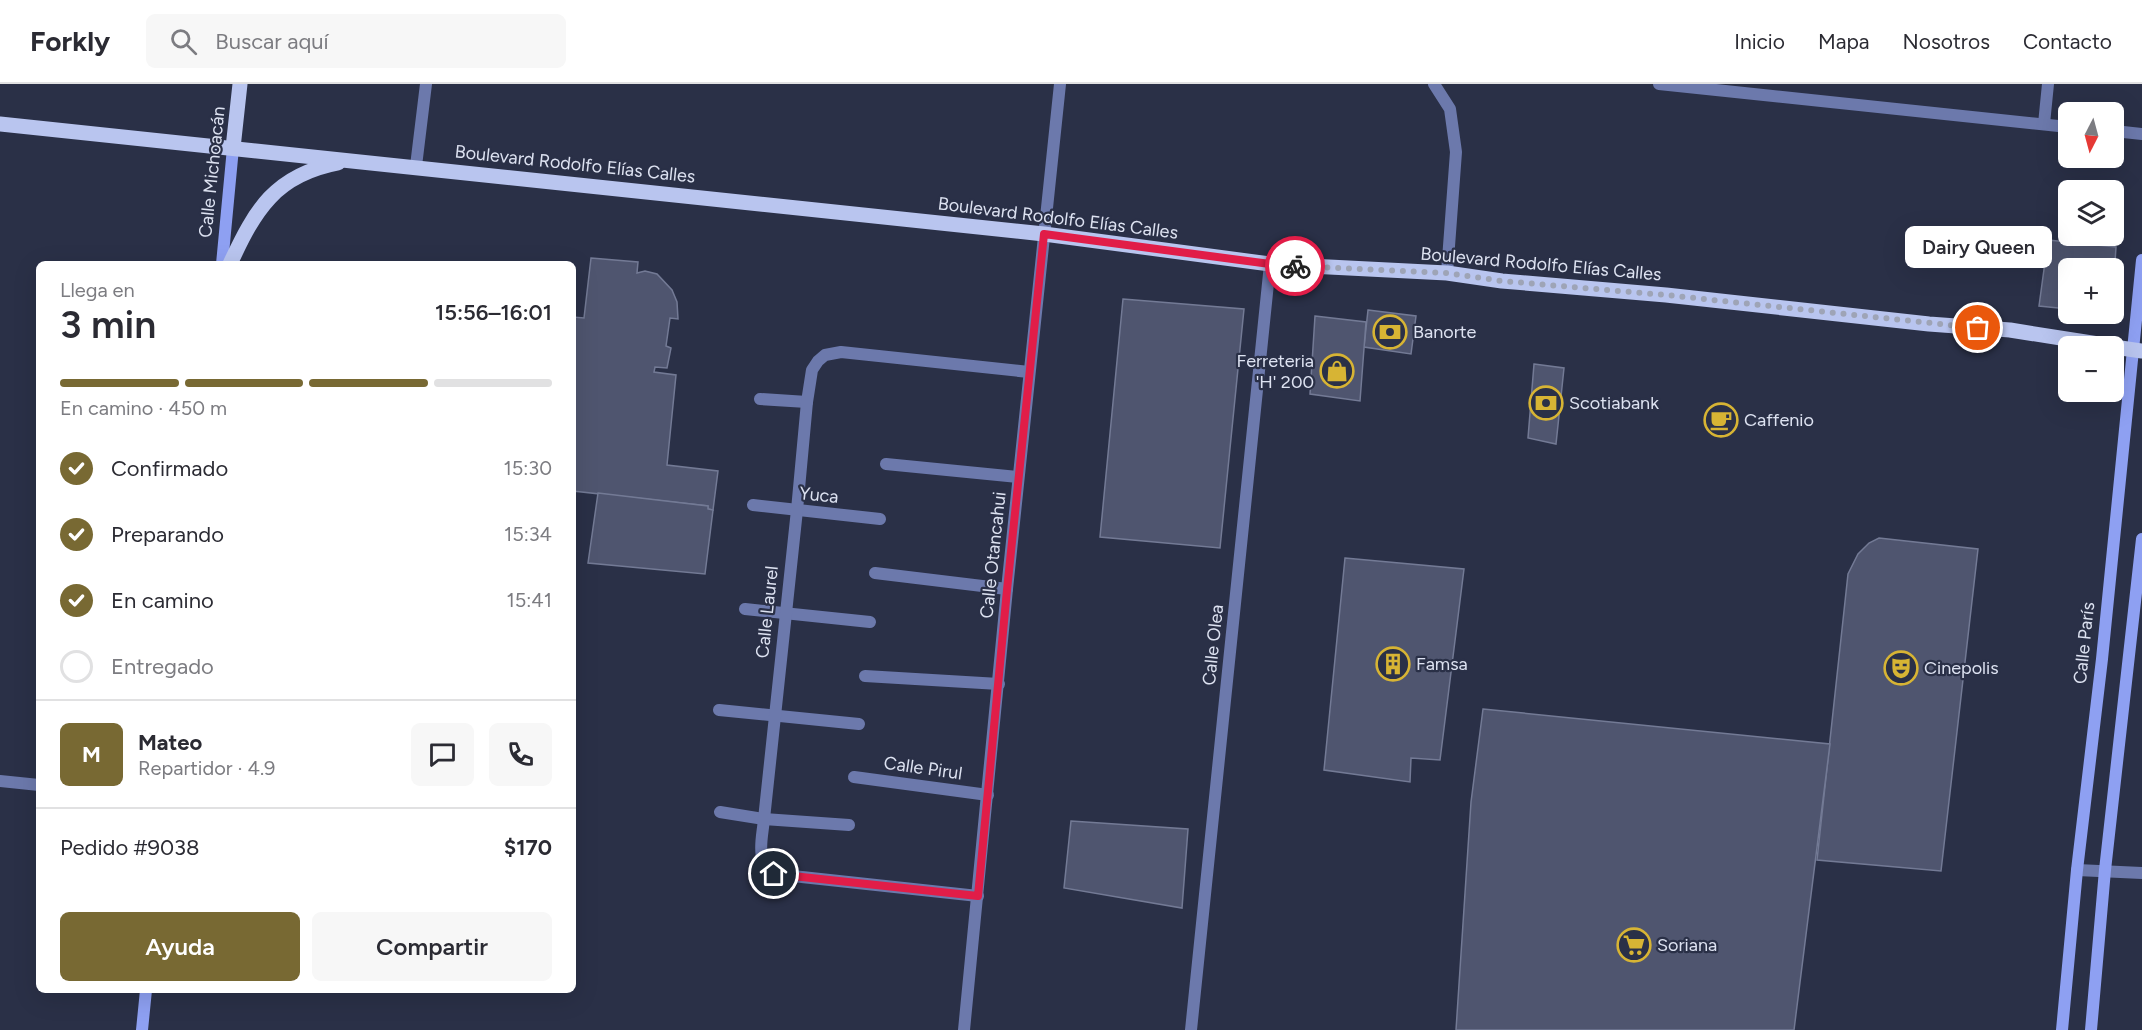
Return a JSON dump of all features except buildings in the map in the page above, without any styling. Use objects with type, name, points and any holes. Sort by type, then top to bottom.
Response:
[{"type":"main road","name":"Calle Michoacán","points":[[222,261],[240,84]]},
{"type":"main road","name":"Boulevard Rodolfo Elías Calles","points":[[0,124],[416,166],[1044,234],[1270,264],[1447,273],[1502,281],[1666,295],[1929,324],[2010,330],[2058,338]]},
{"type":"main road","points":[[231,261],[252,218],[276,190],[321,166],[352,160]]},
{"type":"main road","name":"Calle París","points":[[2062,1030],[2076,870],[2137,350],[2142,260]]},
{"type":"main road","points":[[2091,1030],[2105,870],[2142,539]]},
{"type":"main road","points":[[142,1030],[146,993]]},
{"type":"street","points":[[416,166],[426,84]]},
{"type":"street","name":"Calle Otancahui","points":[[964,1030],[1018,477],[1060,84]]},
{"type":"street","points":[[1434,84],[1450,109],[1456,152],[1447,273]]},
{"type":"street","points":[[1659,84],[2058,126]]},
{"type":"street","points":[[2044,124],[2048,84]]},
{"type":"street","points":[[2124,132],[2142,134]]},
{"type":"street","name":"Calle Olea","points":[[1191,1030],[1270,264]]},
{"type":"street","name":"Calle Laurel","points":[[978,896],[774,874],[765,867],[761,858],[774,716],[807,402],[812,370],[818,361],[825,355],[841,352],[1029,372]]},
{"type":"street","points":[[760,399],[807,402]]},
{"type":"street","points":[[886,464],[1018,477]]},
{"type":"street","name":"Yuca","points":[[753,505],[880,519]]},
{"type":"street","points":[[875,573],[1007,590]]},
{"type":"street","points":[[745,609],[870,622]]},
{"type":"street","points":[[864,675],[999,684]]},
{"type":"street","points":[[719,710],[859,724]]},
{"type":"street","name":"Calle Pirul","points":[[854,777],[988,795]]},
{"type":"street","points":[[0,781],[36,785]]},
{"type":"street","points":[[720,812],[764,819],[849,825]]},
{"type":"street","points":[[2076,870],[2142,873]]},
{"type":"way so far","points":[[1295,266],[1447,273],[1502,281],[1666,295],[1978,328]]},
{"type":"place","name":"Dairy Queen","points":[[1978,328]]},
{"type":"place","name":"Banorte","points":[[1390,332]]},
{"type":"place","name":"Ferreteria 'H' 200","points":[[1337,371]]},
{"type":"place","name":"Scotiabank","points":[[1546,403]]},
{"type":"place","name":"Caffenio","points":[[1721,420]]},
{"type":"place","name":"Famsa","points":[[1393,664]]},
{"type":"place","name":"Cinepolis","points":[[1901,668]]},
{"type":"place","name":"Soriana","points":[[1634,945]]},
{"type":"route","points":[[774,874],[978,896],[1044,234],[1295,266]]}]
